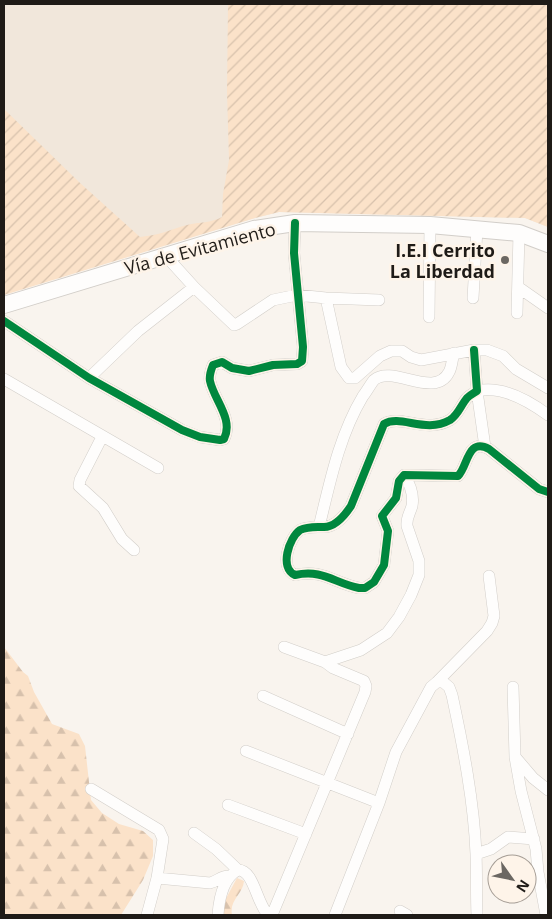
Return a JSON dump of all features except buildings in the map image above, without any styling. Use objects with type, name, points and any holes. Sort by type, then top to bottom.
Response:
[{"type":"highway","name":"Vía de Evitamiento","points":[[4,305],[254,229],[295,224],[430,225],[519,234],[548,244]]},
{"type":"street","points":[[4,321],[89,378],[191,434],[210,439],[224,439],[227,434],[226,418],[210,381],[213,365],[222,362],[232,368],[249,372],[273,365],[297,364],[302,361],[303,347],[294,253],[295,224]]},
{"type":"street","points":[[429,317],[430,225]]},
{"type":"street","points":[[473,298],[478,230]]},
{"type":"street","points":[[518,313],[519,234]]},
{"type":"street","points":[[165,255],[194,287],[234,325],[273,300],[298,295],[379,300]]},
{"type":"street","points":[[89,378],[138,331],[194,287]]},
{"type":"street","points":[[518,287],[548,308]]},
{"type":"street","points":[[326,298],[341,367],[349,378],[355,378],[380,356],[391,351],[402,351],[416,359],[474,350],[486,350],[498,353],[516,369],[548,388]]},
{"type":"street","points":[[474,350],[477,390],[485,447]]},
{"type":"street","points":[[319,527],[340,446],[355,409],[372,382],[379,377],[388,376],[427,384],[438,381],[449,372],[454,354]]},
{"type":"street","points":[[4,379],[158,468]]},
{"type":"street","points":[[404,475],[399,481],[396,498],[382,516],[388,531],[384,565],[377,578],[370,585],[365,588],[354,587],[316,573],[304,572],[295,575],[289,571],[287,565],[288,552],[293,538],[306,528],[333,525],[352,506],[384,424],[394,420],[425,426],[448,421],[454,417],[466,399],[477,390],[492,390],[518,397],[548,415]]},
{"type":"street","points":[[102,437],[80,480],[79,486],[103,508],[122,539],[134,550]]},
{"type":"street","points":[[404,475],[458,476],[463,470],[471,451],[478,447],[485,447],[539,489],[548,492]]},
{"type":"street","points":[[325,662],[361,650],[381,638],[399,617],[411,595],[419,575],[419,560],[407,526],[412,499],[410,486],[404,475]]},
{"type":"street","points":[[335,915],[379,803],[396,752],[431,687],[487,632],[492,622],[494,616],[489,576]]},
{"type":"street","points":[[272,915],[328,784],[366,686],[358,678],[333,668],[325,662],[284,647]]},
{"type":"street","points":[[437,682],[443,682],[449,687],[452,695],[464,758],[476,854],[475,887],[477,915]]},
{"type":"street","points":[[513,687],[515,757],[521,791],[536,849],[546,915]]},
{"type":"street","points":[[264,696],[348,734]]},
{"type":"street","points":[[246,751],[379,803]]},
{"type":"street","points":[[515,757],[533,778],[548,790]]},
{"type":"street","points":[[92,789],[162,833],[157,878],[147,915]]},
{"type":"street","points":[[228,805],[306,834]]},
{"type":"street","points":[[194,833],[216,849],[234,873]]},
{"type":"street","points":[[476,854],[491,850],[508,837],[534,839]]},
{"type":"street","points":[[157,878],[210,883],[224,876],[246,872],[250,876],[261,908],[268,915]]},
{"type":"street","points":[[218,915],[225,886],[234,873]]},
{"type":"shaded area","points":[[4,4],[548,4],[548,227],[525,218],[279,212],[4,294]]},
{"type":"green space","points":[[228,4],[548,4],[548,227],[525,218],[279,212],[4,295],[4,109],[79,182],[140,237],[159,234],[222,217],[223,194],[229,160],[227,92]]},
{"type":"green space","points":[[4,647],[28,676],[34,692],[52,724],[79,734],[85,746],[91,800],[102,813],[119,824],[143,831],[153,840],[153,856],[143,880],[121,915],[4,915]]},
{"type":"green space","points":[[237,878],[244,881],[232,905],[232,915],[217,915]]},
{"type":"cycle path","points":[[4,321],[89,378],[182,430],[200,437],[224,439],[227,424],[210,381],[213,365],[222,362],[232,368],[249,371],[273,365],[297,364],[302,361],[303,347],[294,253],[295,223]]},
{"type":"cycle path","points":[[474,350],[477,391],[467,398],[453,418],[441,424],[423,425],[398,421],[384,424],[351,506],[343,517],[332,525],[300,530],[289,546],[287,566],[295,575],[321,575],[350,586],[365,588],[374,582],[384,565],[388,531],[382,516],[396,498],[399,481],[404,475],[458,476],[472,450],[476,447],[482,446],[489,449],[539,489],[548,492]]},
{"type":"place","name":"I.E.I Cerrito La Liberdad","points":[[505,260]]}]
